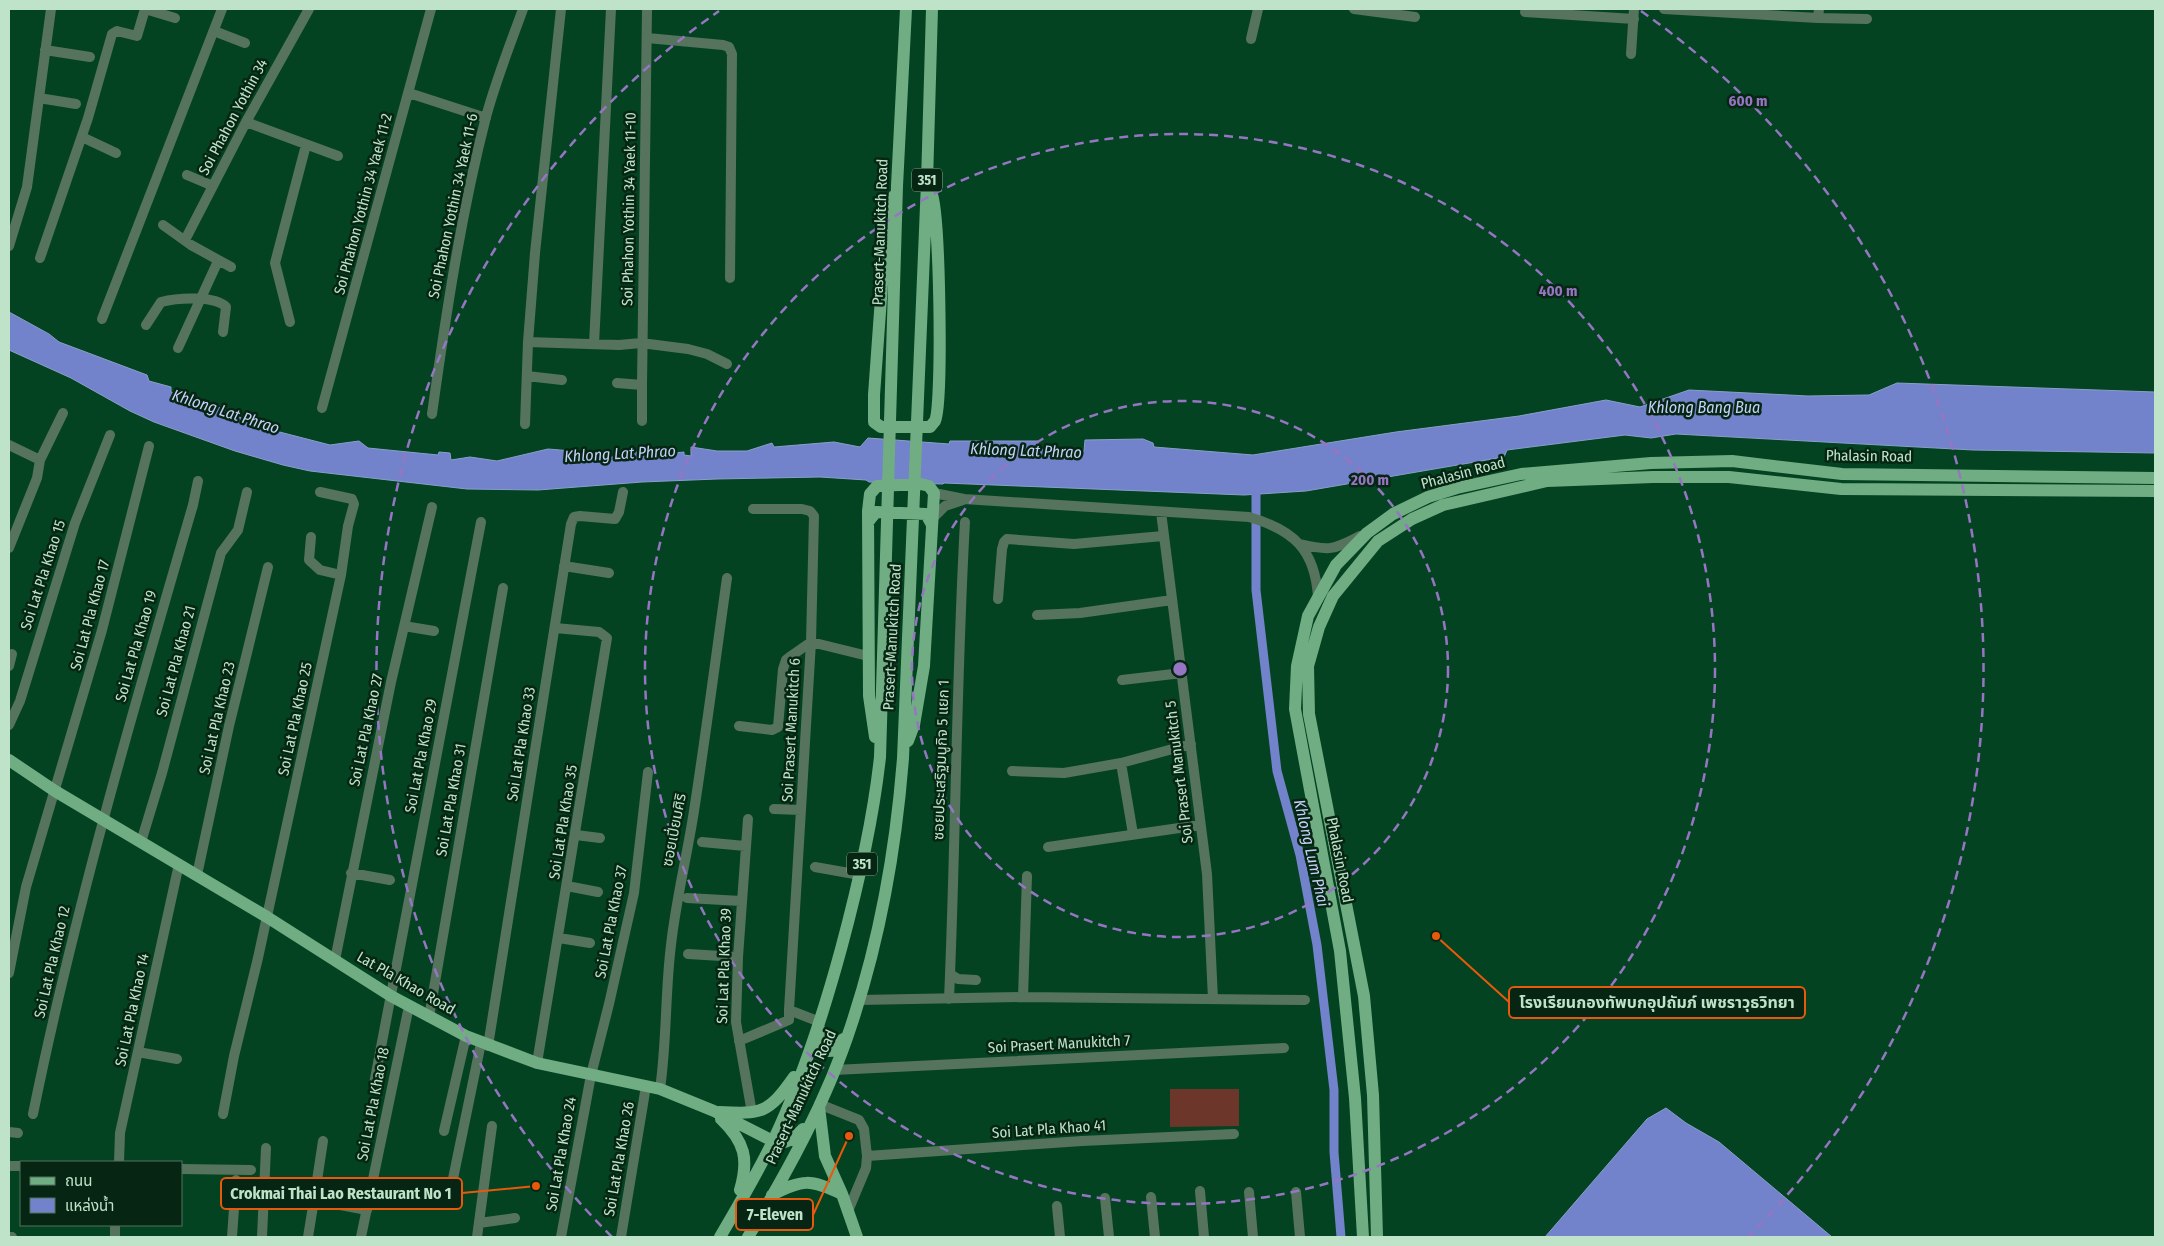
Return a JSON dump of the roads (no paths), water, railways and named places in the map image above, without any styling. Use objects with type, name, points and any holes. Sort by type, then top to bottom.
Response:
[{"type":"main road","name":"Prasert-Manukitch Road","points":[[720,1237],[773,1141],[809,1055],[830,989],[860,875],[872,816],[880,757],[897,186],[906,9]]},
{"type":"main road","name":"Prasert-Manukitch Road","points":[[748,1237],[816,1110],[834,1070],[858,1003],[888,888],[898,817],[903,758],[927,187],[932,9]]},
{"type":"main road","points":[[897,186],[887,215],[874,395],[874,422],[881,426],[930,426],[935,422],[938,402],[939,285],[936,211],[933,195],[927,187]]},
{"type":"main road","name":"Phalasin Road","points":[[1363,1237],[1354,1098],[1340,951],[1294,709],[1297,666],[1308,616],[1336,565],[1367,533],[1393,514],[1428,497],[1457,488],[1521,474],[1651,463],[1732,461],[1842,474],[2155,478]]},
{"type":"main road","points":[[1917,474],[1917,491]]},
{"type":"main road","name":"Phalasin Road","points":[[1377,1237],[1373,1095],[1364,996],[1309,714],[1308,666],[1319,627],[1333,596],[1378,541],[1412,519],[1443,505],[1547,481],[1653,477],[1729,477],[1841,489],[1917,491],[2155,491]]},
{"type":"main road","points":[[880,757],[869,696],[868,522],[870,494],[876,486],[921,484],[929,486],[934,493],[924,666],[914,725],[903,758]]},
{"type":"main road","points":[[868,522],[876,512],[926,514],[932,522]]},
{"type":"main road","name":"Lat Pla Khao Road","points":[[9,760],[55,791],[267,917],[391,996],[466,1036],[538,1063],[590,1076],[660,1089],[714,1112],[773,1141]]},
{"type":"main road","points":[[830,989],[820,1039],[823,1048],[832,1051],[838,1047],[858,1003]]},
{"type":"main road","points":[[714,1112],[752,1113],[768,1108],[809,1055]]},
{"type":"main road","points":[[773,1141],[786,1142],[793,1139],[816,1110]]},
{"type":"main road","points":[[816,1110],[825,1156],[842,1194],[857,1237]]},
{"type":"main road","points":[[714,1112],[735,1134],[743,1148],[745,1173],[734,1212]]},
{"type":"main road","points":[[772,1195],[792,1184],[803,1182],[824,1186],[842,1194]]},
{"type":"street","points":[[9,246],[26,187],[51,9]]},
{"type":"street","points":[[40,258],[82,137],[112,34],[117,31],[137,36],[145,9],[175,18]]},
{"type":"street","points":[[102,320],[222,9]]},
{"type":"street","name":"Soi Phahon Yothin 34","points":[[185,240],[246,122],[310,9]]},
{"type":"street","name":"Soi Phahon Yothin 34 Yaek 11-2","points":[[322,408],[431,9]]},
{"type":"street","name":"Soi Phahon Yothin 34 Yaek 11-6","points":[[432,414],[445,326],[466,208],[486,118],[523,9]]},
{"type":"street","points":[[525,424],[528,342],[535,253],[561,9]]},
{"type":"street","points":[[594,344],[611,9]]},
{"type":"street","name":"Soi Phahon Yothin 34 Yaek 11-10","points":[[642,421],[641,344],[647,9]]},
{"type":"street","points":[[1251,39],[1258,9]]},
{"type":"street","points":[[1354,9],[1415,17]]},
{"type":"street","points":[[1664,9],[1819,13],[1866,19]]},
{"type":"street","points":[[1525,12],[1634,14],[1630,54]]},
{"type":"street","points":[[214,31],[245,43]]},
{"type":"street","points":[[647,38],[723,45],[729,47],[732,54],[730,278]]},
{"type":"street","points":[[46,50],[90,57]]},
{"type":"street","points":[[409,93],[486,118]]},
{"type":"street","points":[[39,98],[76,104]]},
{"type":"street","points":[[246,122],[338,156]]},
{"type":"street","points":[[82,137],[116,153]]},
{"type":"street","points":[[290,322],[275,263],[306,145]]},
{"type":"street","points":[[186,175],[213,186]]},
{"type":"street","points":[[163,225],[218,261],[232,267]]},
{"type":"street","points":[[178,348],[218,261]]},
{"type":"street","points":[[146,325],[161,302],[201,299],[223,304],[226,307],[223,332]]},
{"type":"street","points":[[528,342],[641,344],[688,349],[707,354],[727,364]]},
{"type":"street","points":[[527,376],[562,380]]},
{"type":"street","points":[[617,383],[642,385]]},
{"type":"street","points":[[9,548],[37,478],[40,460],[63,413]]},
{"type":"street","name":"Soi Lat Pla Khao 15","points":[[9,725],[20,701],[75,523],[110,435]]},
{"type":"street","points":[[9,445],[40,460]]},
{"type":"street","name":"Soi Lat Pla Khao 17","points":[[9,972],[26,887],[102,630],[150,446]]},
{"type":"street","name":"Soi Lat Pla Khao 19","points":[[102,819],[193,505],[198,481]]},
{"type":"street","name":"Soi Lat Pla Khao 21","points":[[141,842],[162,772],[221,553],[238,530],[247,492]]},
{"type":"street","name":"Soi Lat Pla Khao 25","points":[[223,1114],[234,1056],[267,917],[341,575],[348,526],[354,504],[352,499],[320,492]]},
{"type":"street","name":"Soi Lat Pla Khao 33","points":[[450,1198],[484,1044],[564,566],[574,517],[615,519],[623,492]]},
{"type":"street","points":[[934,493],[964,499],[1249,517],[1276,528],[1300,544],[1323,550],[1333,549],[1367,533]]},
{"type":"street","points":[[932,522],[945,506],[964,499]]},
{"type":"street","name":"Soi Lat Pla Khao 27","points":[[335,960],[404,626],[432,507]]},
{"type":"street","name":"Soi Prasert Manukitch 6","points":[[752,509],[802,509],[810,511],[814,516],[811,642],[789,1010]]},
{"type":"street","name":"Soi Prasert Manukitch 5","points":[[1161,512],[1209,893],[1213,999]]},
{"type":"street","name":"Soi Lat Pla Khao 29","points":[[374,1084],[481,522]]},
{"type":"street","name":"ซอยประเสริฐมนูกิจ 5 แยก 1","points":[[949,999],[958,740],[960,614],[965,522]]},
{"type":"street","points":[[998,599],[1002,550],[1007,539],[1074,544],[1163,536]]},
{"type":"street","points":[[311,537],[308,560],[320,570],[341,575]]},
{"type":"street","points":[[1300,544],[1313,564],[1318,597]]},
{"type":"street","points":[[564,566],[609,573]]},
{"type":"street","name":"Soi Lat Pla Khao 23","points":[[197,875],[229,726],[268,567]]},
{"type":"street","name":"ซอยเปี่ยมศิริ","points":[[660,1089],[665,1057],[670,948],[678,887],[688,845],[698,784],[727,578]]},
{"type":"street","name":"Soi Lat Pla Khao 31","points":[[428,1017],[503,588]]},
{"type":"street","points":[[1038,615],[1080,612],[1172,600]]},
{"type":"street","points":[[404,626],[434,631]]},
{"type":"street","name":"Soi Lat Pla Khao 35","points":[[538,1063],[607,638],[599,632],[555,628]]},
{"type":"street","points":[[739,726],[772,730],[778,727],[783,669],[786,660],[811,642],[868,656]]},
{"type":"street","points":[[9,666],[12,654]]},
{"type":"street","points":[[1122,680],[1182,673]]},
{"type":"street","points":[[9,705],[14,706],[20,701]]},
{"type":"street","points":[[1012,771],[1064,773],[1121,763],[1191,744]]},
{"type":"street","points":[[1121,763],[1133,834]]},
{"type":"street","name":"Soi Lat Pla Khao 37","points":[[590,1076],[609,1004],[634,893],[648,772]]},
{"type":"street","points":[[774,809],[801,810]]},
{"type":"street","name":"Soi Lat Pla Khao 12","points":[[33,1114],[48,1041],[102,819]]},
{"type":"street","name":"Soi Lat Pla Khao 39","points":[[748,819],[741,901],[736,1022],[752,1113]]},
{"type":"street","points":[[1048,847],[1200,826]]},
{"type":"street","points":[[576,835],[600,838]]},
{"type":"street","points":[[702,842],[745,846]]},
{"type":"street","name":"Soi Lat Pla Khao 14","points":[[119,1161],[120,1132],[179,864]]},
{"type":"street","points":[[815,867],[860,875]]},
{"type":"street","points":[[352,874],[390,880]]},
{"type":"street","points":[[1023,997],[1028,876]]},
{"type":"street","points":[[567,886],[598,892]]},
{"type":"street","points":[[687,898],[741,901]]},
{"type":"street","points":[[559,938],[590,943]]},
{"type":"street","points":[[688,954],[738,957]]},
{"type":"street","points":[[950,974],[958,979],[976,980]]},
{"type":"street","points":[[858,1003],[1023,997],[1305,1000]]},
{"type":"street","name":"Soi Lat Pla Khao 18","points":[[361,1237],[409,1006]]},
{"type":"street","points":[[739,1042],[789,1020],[789,1010],[820,1022]]},
{"type":"street","points":[[444,1131],[466,1036]]},
{"type":"street","name":"Soi Prasert Manukitch 7","points":[[834,1070],[1284,1048]]},
{"type":"street","points":[[138,1052],[177,1059]]},
{"type":"street","name":"Soi Lat Pla Khao 24","points":[[561,1237],[590,1076]]},
{"type":"street","name":"Soi Lat Pla Khao 26","points":[[621,1237],[646,1086]]},
{"type":"street","points":[[816,1110],[858,1120],[862,1124],[867,1156],[863,1178],[848,1211]]},
{"type":"street","points":[[477,1237],[492,1126]]},
{"type":"street","name":"Soi Lat Pla Khao 41","points":[[867,1156],[1082,1141],[1234,1134]]},
{"type":"street","points":[[308,1237],[323,1141]]},
{"type":"street","points":[[262,1237],[266,1148]]},
{"type":"street","points":[[182,1169],[251,1170]]},
{"type":"street","points":[[232,1237],[236,1180]]},
{"type":"street","points":[[1200,1191],[1204,1237]]},
{"type":"street","points":[[1248,1192],[1253,1237]]},
{"type":"street","points":[[1296,1192],[1300,1237]]},
{"type":"street","points":[[1151,1196],[1155,1237]]},
{"type":"street","points":[[1105,1198],[1109,1237]]},
{"type":"street","points":[[314,1200],[367,1210]]},
{"type":"street","points":[[1057,1206],[1060,1237]]},
{"type":"street","points":[[479,1223],[515,1218]]},
{"type":"water","points":[[9,312],[49,334],[59,342],[147,375],[149,381],[171,387],[171,392],[218,407],[252,423],[258,420],[269,424],[268,429],[330,445],[359,441],[368,448],[438,455],[439,452],[450,453],[451,460],[470,457],[497,461],[548,449],[608,454],[609,457],[616,457],[622,451],[665,454],[684,452],[684,455],[691,456],[691,447],[717,451],[747,451],[772,443],[774,447],[834,442],[860,447],[868,438],[949,444],[950,441],[1038,441],[1038,449],[1084,451],[1085,440],[1143,439],[1153,443],[1154,447],[1253,455],[1396,432],[1519,416],[1606,400],[1640,407],[1689,390],[1808,396],[1869,395],[1897,383],[2155,392],[2155,453],[1973,450],[1676,434],[1651,438],[1625,435],[1507,450],[1504,457],[1306,491],[1244,495],[944,483],[869,482],[866,480],[820,477],[642,482],[538,490],[467,489],[310,471],[235,451],[154,422],[130,411],[71,378],[9,350]]},
{"type":"water","points":[[1666,1108],[1686,1123],[1719,1142],[1832,1237],[1545,1237],[1647,1119]]},
{"type":"waterway","name":"Khlong Lum Phai","points":[[1256,483],[1256,590],[1277,771],[1300,855],[1317,945],[1334,1090],[1334,1152],[1341,1237]]},
{"type":"place","name":"โรงเรียนกองทัพบกอุปถัมภ์ เพชราวุธวิทยา","points":[[1436,936]]},
{"type":"place","name":"7-Eleven","points":[[849,1136]]},
{"type":"place","name":"Crokmai Thai Lao Restaurant No 1","points":[[536,1186]]},
{"type":"water label","name":"Khlong Bang Bua","points":[[1704,407]]},
{"type":"water label","name":"Khlong Lat Phrao","points":[[226,411]]},
{"type":"water label","name":"Khlong Lat Phrao","points":[[1026,450]]},
{"type":"water label","name":"Khlong Lat Phrao","points":[[620,453]]}]
